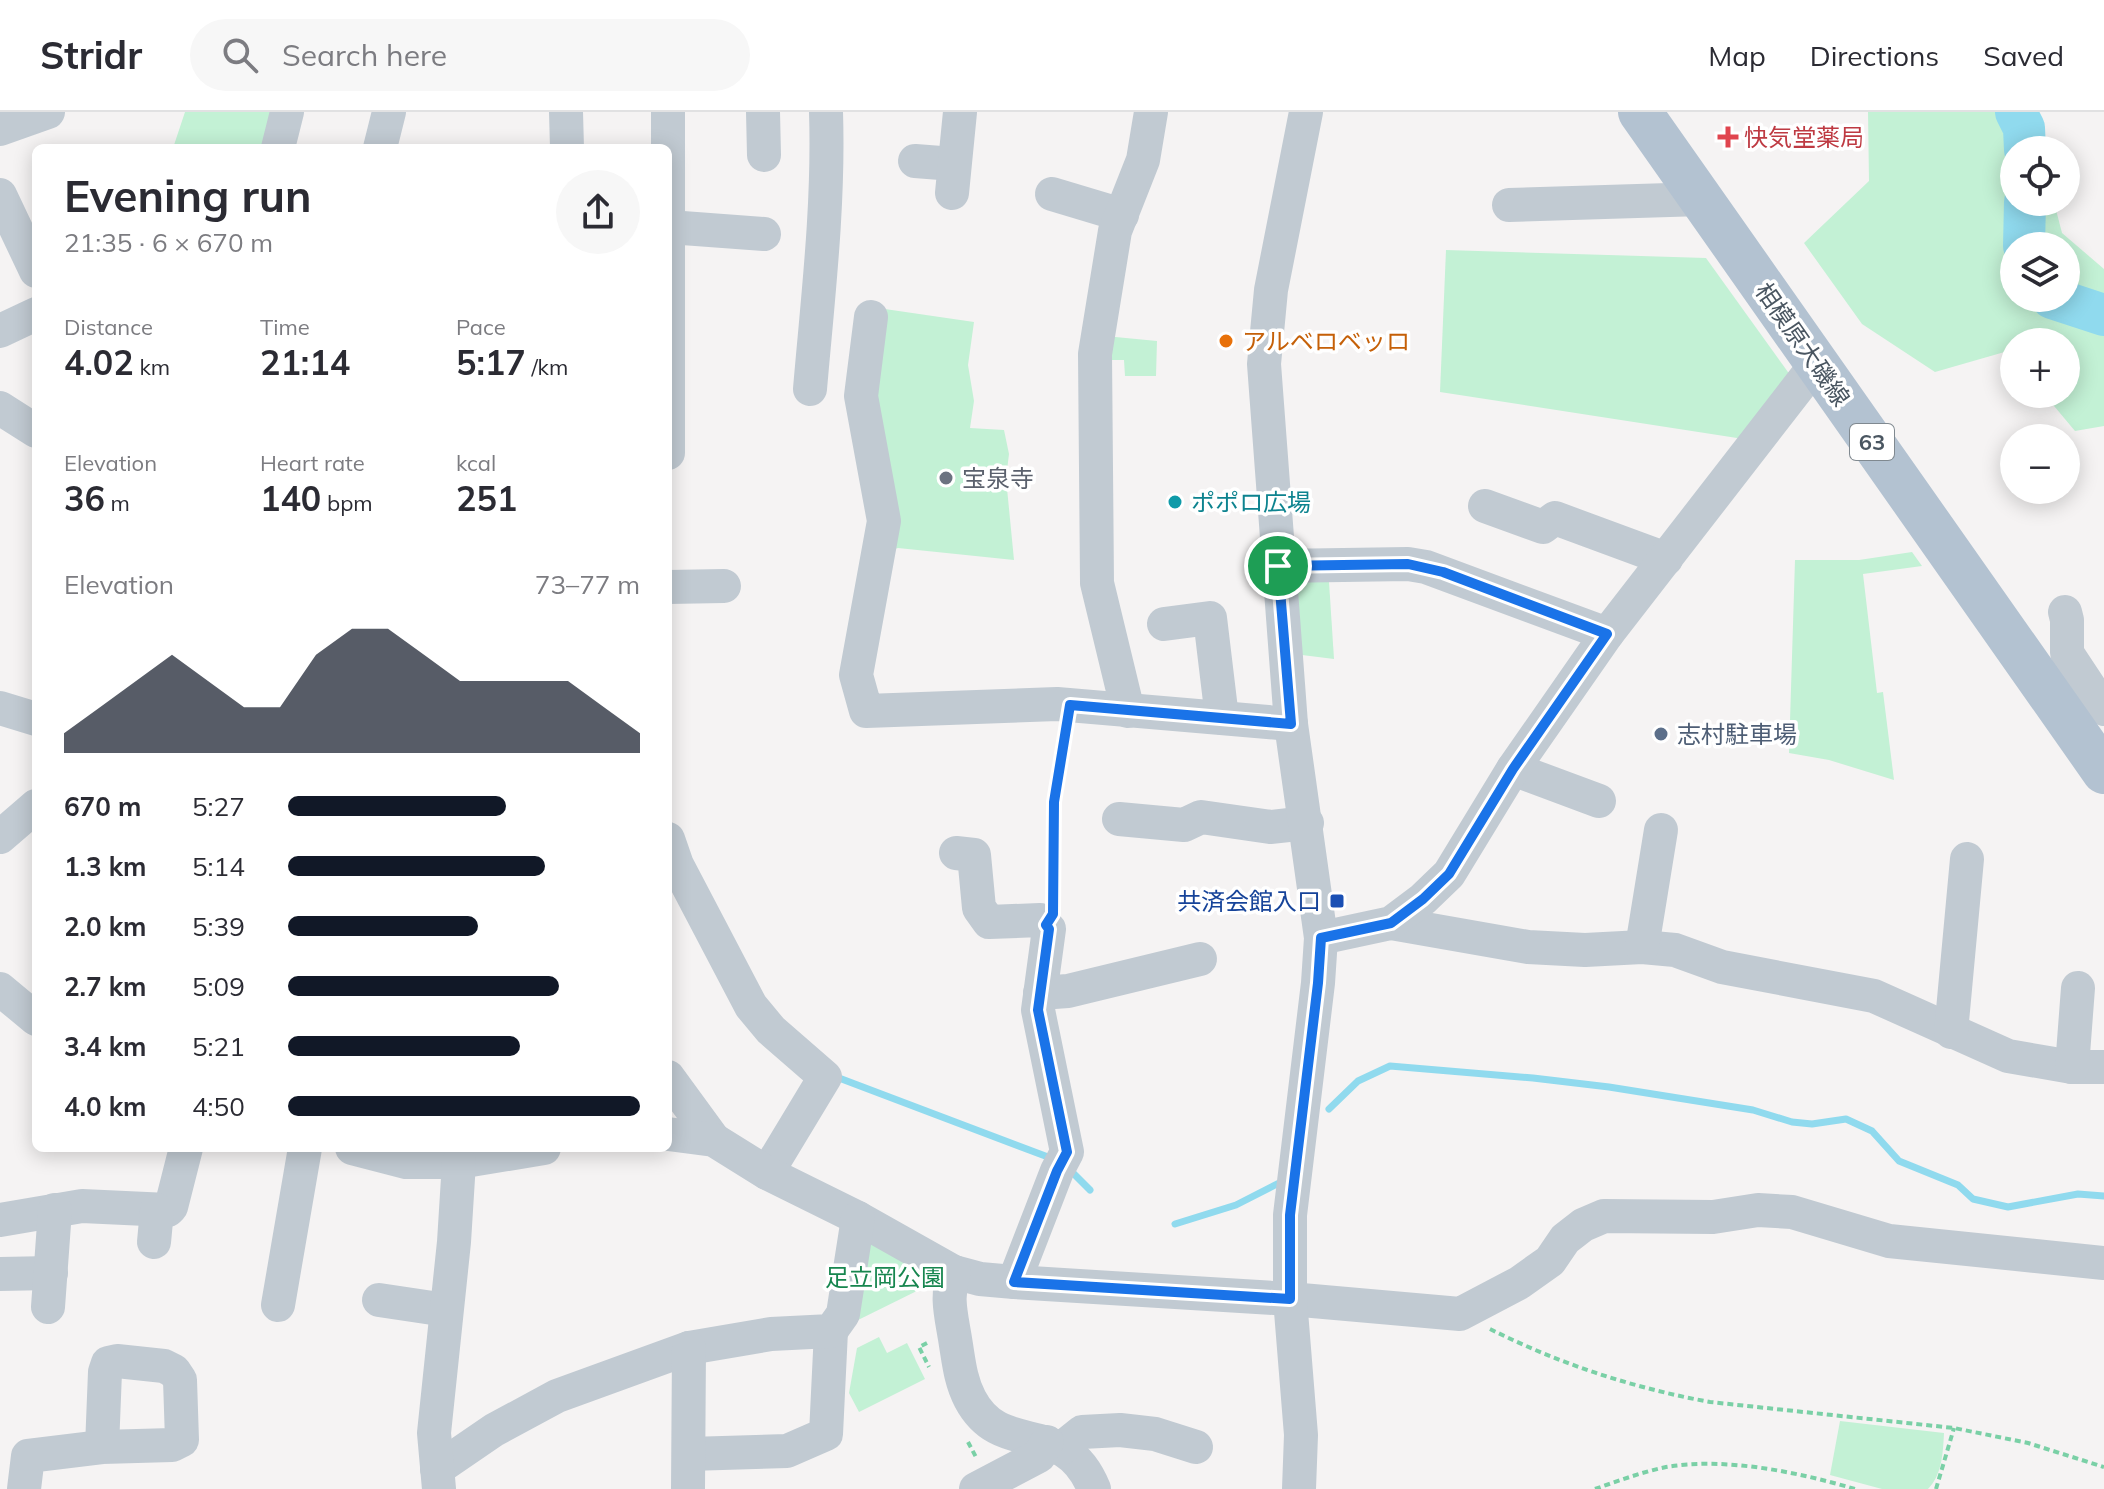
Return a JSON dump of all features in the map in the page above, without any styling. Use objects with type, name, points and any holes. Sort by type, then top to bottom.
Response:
[{"type":"main road","name":"相模原大磯線","points":[[1640,112],[2017,650],[2102,764]]},
{"type":"street","points":[[0,129],[48,112]]},
{"type":"street","points":[[279,144],[287,112]]},
{"type":"street","points":[[566,112],[567,144]]},
{"type":"street","points":[[668,112],[668,144]]},
{"type":"street","points":[[763,112],[764,155]]},
{"type":"street","points":[[810,389],[814,236],[828,175],[826,112]]},
{"type":"street","points":[[915,161],[953,178],[960,112]]},
{"type":"street","points":[[1128,711],[1097,583],[1095,354],[1108,264],[1143,160],[1151,112]]},
{"type":"street","points":[[1299,1489],[1301,1435],[1290,1299],[1290,1215],[1321,938],[1291,724],[1264,364],[1271,290],[1306,112]]},
{"type":"street","points":[[1509,205],[1574,192],[1702,199]]},
{"type":"street","points":[[1052,194],[1122,215]]},
{"type":"street","points":[[0,195],[32,263]]},
{"type":"street","points":[[672,227],[764,234]]},
{"type":"street","points":[[0,331],[32,316]]},
{"type":"street","points":[[871,317],[861,396],[884,521],[856,675],[866,711],[1070,705],[1291,724]]},
{"type":"street","points":[[1391,923],[1449,874],[1513,769],[1607,634],[1817,363]]},
{"type":"street","points":[[0,408],[32,428]]},
{"type":"street","points":[[1485,506],[1543,527],[1555,518],[1666,559]]},
{"type":"street","points":[[1278,566],[1408,564],[1426,567],[1607,634]]},
{"type":"street","points":[[672,587],[724,586]]},
{"type":"street","points":[[2017,650],[2051,628],[2065,612],[2067,653],[2104,709]]},
{"type":"street","points":[[1164,624],[1210,618],[1222,718]]},
{"type":"street","points":[[0,708],[32,718]]},
{"type":"street","points":[[1513,769],[1599,801]]},
{"type":"street","points":[[0,837],[32,809]]},
{"type":"street","points":[[1119,819],[1184,825],[1201,817],[1270,827],[1307,823]]},
{"type":"street","points":[[1642,947],[1661,830]]},
{"type":"street","points":[[975,853],[979,908],[989,922],[1040,920],[1049,929],[1038,1010],[1067,1152],[1014,1282]]},
{"type":"street","points":[[1951,1032],[1967,859]]},
{"type":"street","points":[[672,860],[751,1006],[771,1030],[825,1077],[767,1173]]},
{"type":"street","points":[[1321,938],[1391,923],[1528,947],[1675,950],[1722,967],[1874,996],[2008,1056],[2088,1067],[2078,988]]},
{"type":"street","points":[[1040,993],[1068,991],[1159,960],[1200,959]]},
{"type":"street","points":[[0,989],[32,1016]]},
{"type":"street","points":[[672,1082],[714,1140],[767,1173],[858,1218],[954,1272],[980,1279],[1290,1299],[1460,1314],[1519,1283],[1550,1261],[1565,1239],[1583,1225],[1604,1216],[1713,1217],[1758,1210],[1792,1212],[1889,1241],[2104,1263]]},
{"type":"street","points":[[672,1135],[714,1140]]},
{"type":"street","points":[[0,1220],[82,1206],[155,1226],[171,1207],[185,1152]]},
{"type":"street","points":[[278,1305],[304,1152]]},
{"type":"street","points":[[367,1152],[406,1162],[459,1162],[505,1152]]},
{"type":"street","points":[[438,1479],[434,1433],[459,1162]]},
{"type":"street","points":[[48,1307],[55,1210]]},
{"type":"street","points":[[689,1454],[787,1451],[826,1434],[831,1331],[843,1314],[858,1218]]},
{"type":"street","points":[[954,1272],[947,1292],[961,1373],[975,1408],[993,1426],[1013,1435],[1055,1445],[1075,1457],[1094,1489]]},
{"type":"street","points":[[0,1274],[51,1273]]},
{"type":"street","points":[[379,1300],[446,1310]]},
{"type":"street","points":[[438,1479],[494,1430],[557,1396],[689,1348],[771,1334],[831,1331]]},
{"type":"street","points":[[688,1489],[689,1348]]},
{"type":"street","points":[[976,1489],[1082,1432],[1120,1430],[1155,1434],[1196,1447]]},
{"type":"street","points":[[24,1489],[28,1456],[102,1447]]},
{"type":"path","points":[[1046,925],[1053,914],[1054,802],[1070,705]]},
{"type":"path","points":[[1460,1314],[1533,1351],[1673,1395],[1710,1402],[1954,1428],[2028,1443],[2104,1467]]},
{"type":"path","points":[[1936,1489],[1954,1428]]},
{"type":"path","points":[[1595,1489],[1665,1468],[1697,1464],[1811,1476],[1855,1489]]},
{"type":"green space","points":[[185,112],[281,112],[273,144],[174,144]]},
{"type":"green space","points":[[1868,112],[2032,112],[2038,136],[2000,136],[2000,216],[2058,216],[2062,232],[2000,232],[2000,312],[2080,312],[2080,248],[2104,269],[2104,426],[2080,430],[2080,424],[2069,424],[2056,408],[2080,408],[2080,328],[2000,328],[2000,353],[1935,372],[1862,324],[1804,243],[1869,181]]},
{"type":"green space","points":[[1446,250],[1706,258],[1793,379],[1750,440],[1440,392]]},
{"type":"green space","points":[[878,308],[974,322],[968,365],[974,401],[970,428],[1004,430],[1009,454],[1006,478],[1014,560],[898,548],[884,552],[874,429]]},
{"type":"green space","points":[[1105,336],[1157,341],[1156,376],[1125,376],[1124,360],[1111,360]]},
{"type":"green space","points":[[1912,552],[1922,566],[1863,574],[1877,693],[1883,692],[1894,780],[1829,760],[1789,753],[1795,560],[1859,560]]},
{"type":"green space","points":[[1297,582],[1329,582],[1334,659],[1302,655]]},
{"type":"green space","name":"足立岡公園","points":[[874,1238],[937,1281],[850,1324],[862,1245]]},
{"type":"green space","points":[[879,1337],[887,1353],[907,1343],[925,1379],[859,1412],[849,1393],[857,1348]]},
{"type":"green space","points":[[1840,1421],[1944,1433],[1941,1463],[1933,1483],[1928,1489],[1882,1489],[1830,1475]]},
{"type":"waterway","points":[[2016,112],[2024,136]]},
{"type":"waterway","points":[[2024,232],[2025,216]]},
{"type":"waterway","points":[[2080,307],[2104,315]]},
{"type":"waterway","points":[[1329,1109],[1358,1081],[1390,1066],[1533,1078],[1753,1110],[1792,1122],[1812,1124],[1846,1119],[1872,1131],[1899,1161],[1958,1185],[1973,1199],[2008,1207],[2078,1194],[2104,1196]]},
{"type":"waterway","points":[[839,1078],[1048,1157]]},
{"type":"waterway","points":[[1071,1171],[1090,1190]]},
{"type":"waterway","points":[[1175,1224],[1236,1205],[1277,1184]]},
{"type":"place","name":"快気堂薬局","points":[[1728,137]]},
{"type":"place","name":"アルベロベッロ","points":[[1226,341]]},
{"type":"place","name":"宝泉寺","points":[[946,478]]},
{"type":"place","name":"ポポロ広場","points":[[1175,502]]},
{"type":"place","name":"志村駐車場","points":[[1661,734]]},
{"type":"place","name":"共済会館入口","points":[[1337,901]]},
{"type":"route","points":[[1408,564],[1426,567],[1607,634],[1513,769],[1449,874],[1391,923],[1321,938],[1290,1215],[1290,1299],[1014,1282],[1067,1152],[1038,1010],[1049,929],[1046,925],[1053,914],[1054,802],[1070,705],[1291,724],[1278,566],[1408,564]]}]
